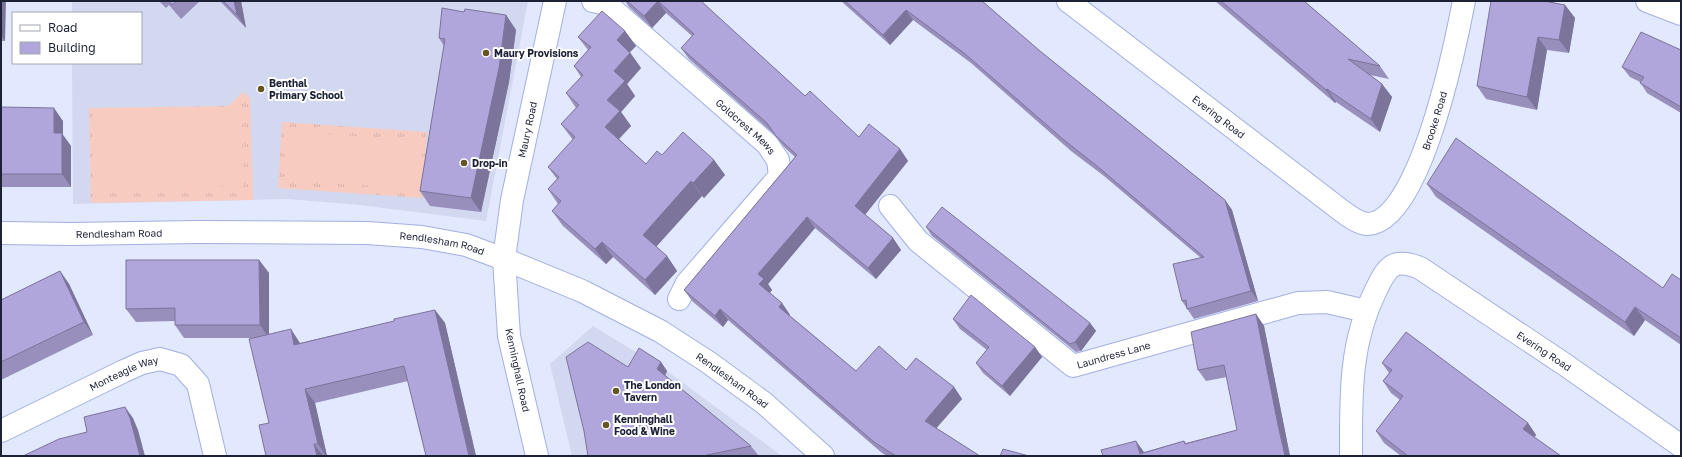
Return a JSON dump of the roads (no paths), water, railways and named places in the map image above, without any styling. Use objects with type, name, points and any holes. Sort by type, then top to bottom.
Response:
[{"type":"street","name":"Maury Road","points":[[504,259],[512,200],[555,1]]},
{"type":"street","name":"Goldcrest Mews","points":[[593,1],[602,3],[612,8],[768,144],[778,160],[780,176],[687,283],[679,299]]},
{"type":"street","name":"Evering Road","points":[[1068,1],[1338,208],[1361,222],[1367,224],[1373,222]]},
{"type":"street","name":"Brooke Road","points":[[1373,222],[1391,214],[1400,201],[1431,136],[1454,50],[1464,1]]},
{"type":"street","points":[[1647,1],[1681,14]]},
{"type":"street","name":"Laundress Lane","points":[[890,206],[918,241],[1074,366],[1298,303],[1327,302],[1366,311]]},
{"type":"street","name":"Rendlesham Road","points":[[1,233],[366,233],[422,237],[466,245],[582,291],[660,331],[708,362],[764,403],[823,456]]},
{"type":"street","name":"Kenninghall Road","points":[[504,259],[509,336],[536,456]]},
{"type":"street","name":"Evering Road","points":[[1366,311],[1386,271],[1393,266],[1404,263],[1420,268],[1564,364],[1681,446]]},
{"type":"street","points":[[1351,456],[1352,378],[1359,332],[1366,311]]},
{"type":"street","name":"Monteagle Way","points":[[1,431],[124,371],[142,363],[160,359],[181,365],[198,384],[215,456]]},
{"type":"place","name":"Maury Provisions","points":[[486,53]]},
{"type":"place","name":"Benthal Primary School","points":[[261,89]]},
{"type":"place","name":"Drop-in","points":[[464,163]]},
{"type":"place","name":"The London Tavern","points":[[616,391]]},
{"type":"place","name":"Kenninghall Food & Wine","points":[[606,425]]}]
